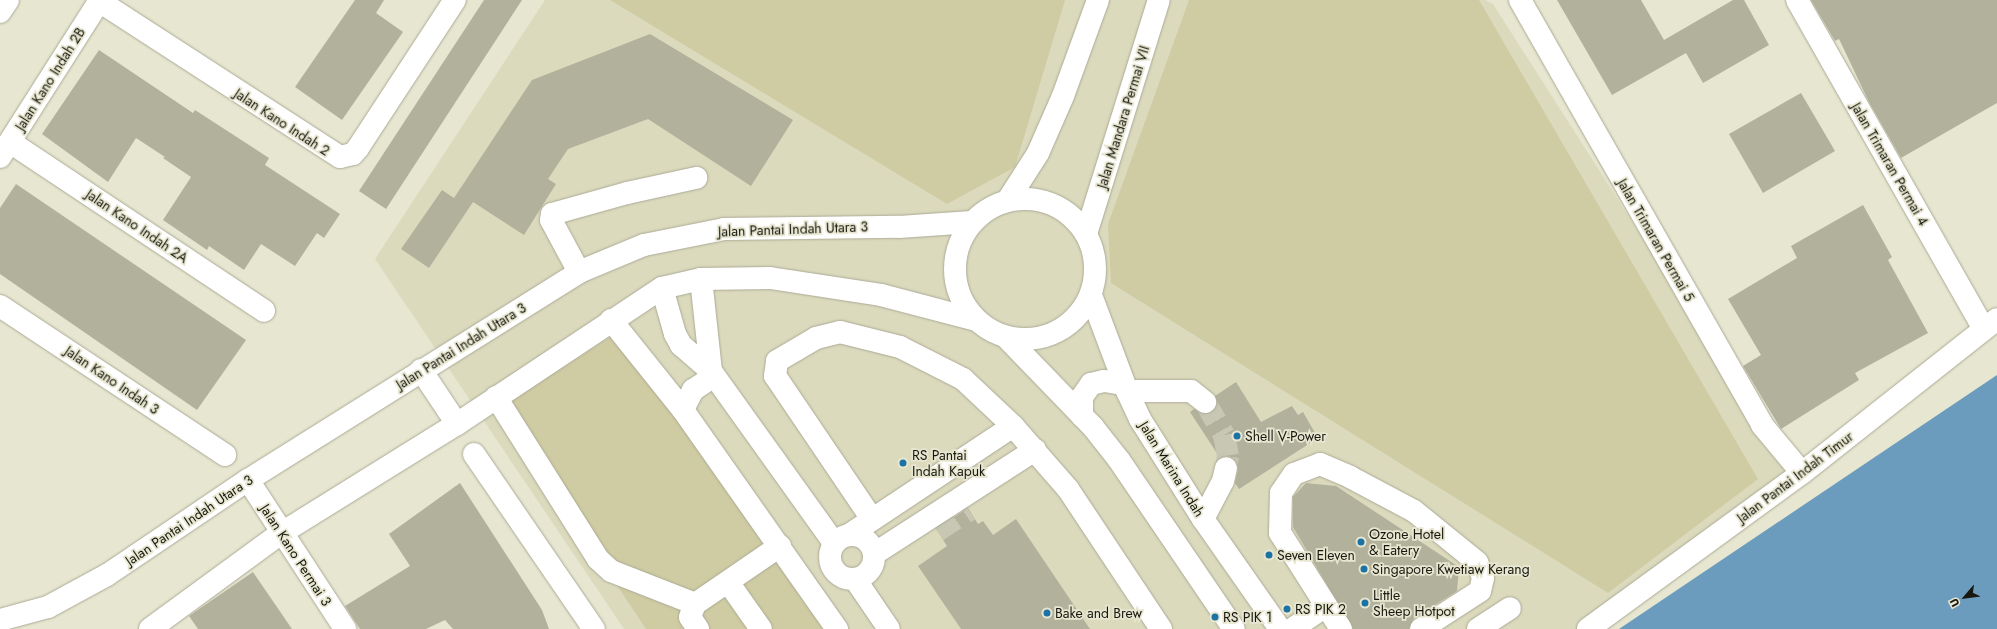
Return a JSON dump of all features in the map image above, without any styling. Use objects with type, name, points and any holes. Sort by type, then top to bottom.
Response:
[{"type":"street","points":[[0,12],[8,0]]},
{"type":"street","name":"Jalan Kano Indah 2","points":[[99,0],[340,158],[353,154],[358,148],[455,0]]},
{"type":"street","name":"Jalan Kano Indah 2B","points":[[5,150],[99,0]]},
{"type":"street","points":[[1008,200],[1041,146],[1063,96],[1098,0]]},
{"type":"street","name":"Jalan Mandara Permai VII","points":[[1086,234],[1159,0]]},
{"type":"street","name":"Jalan Trimaran Permai 5","points":[[1520,0],[1762,425],[1802,473]]},
{"type":"street","name":"Jalan Trimaran Permai 4","points":[[1797,0],[1990,323]]},
{"type":"street","name":"Jalan Kano Indah 2A","points":[[5,150],[264,310]]},
{"type":"street","points":[[579,272],[551,220],[552,214],[627,193],[696,178]]},
{"type":"street","points":[[1031,198],[1053,204],[1072,216],[1086,234],[1094,253],[1095,267],[1091,294],[1078,316],[1057,332],[1032,340],[1007,338],[991,331],[976,320],[961,298],[954,272],[958,246],[972,222],[988,209],[1008,200],[1031,198]]},
{"type":"street","name":"Jalan Pantai Indah Utara 3","points":[[0,620],[48,607],[107,575],[248,480],[579,272],[644,245],[724,229],[899,227],[972,222]]},
{"type":"street","points":[[150,629],[280,534],[456,424],[611,320],[662,288],[701,279],[770,278],[881,295],[976,320]]},
{"type":"street","points":[[701,279],[713,373]]},
{"type":"street","points":[[662,288],[675,334],[681,345],[713,373],[842,539]]},
{"type":"street","name":"Jalan Marina Indah","points":[[1091,294],[1125,387],[1160,453],[1203,519],[1280,629]]},
{"type":"street","name":"Jalan Kano Indah 3","points":[[0,306],[225,455]]},
{"type":"street","points":[[611,320],[683,410],[780,546],[836,629]]},
{"type":"street","name":"Jalan Pantai Indah Timur","points":[[1588,629],[1802,473],[1990,323]]},
{"type":"street","points":[[872,519],[775,376],[777,361],[794,349],[816,338],[840,332],[900,347],[963,379],[1013,426],[1040,455],[1068,489],[1161,629]]},
{"type":"street","points":[[1007,338],[1082,416],[1119,460],[1234,629]]},
{"type":"street","points":[[421,370],[456,424]]},
{"type":"street","points":[[683,410],[693,390],[713,373]]},
{"type":"street","points":[[1082,416],[1082,397],[1091,384],[1104,381],[1125,387],[1191,391],[1205,402]]},
{"type":"street","points":[[496,397],[598,559],[611,571],[695,604]]},
{"type":"street","points":[[937,530],[891,561],[839,575],[833,568],[830,551],[842,539],[1013,426]]},
{"type":"street","points":[[474,454],[594,629]]},
{"type":"street","points":[[866,568],[1040,455]]},
{"type":"street","points":[[969,510],[1040,455]]},
{"type":"street","points":[[1341,629],[1280,533],[1281,493],[1294,474],[1320,464],[1350,477],[1414,511],[1477,562],[1484,578],[1480,591],[1421,629]]},
{"type":"street","points":[[1203,519],[1224,481],[1226,468]]},
{"type":"street","name":"Jalan Kano Permai 3","points":[[248,480],[280,534],[344,629]]},
{"type":"street","points":[[842,539],[865,539],[866,568],[889,629]]},
{"type":"street","points":[[698,629],[690,618],[695,604],[780,546]]},
{"type":"street","points":[[728,582],[761,629]]},
{"type":"street","points":[[1292,629],[1326,606]]},
{"type":"street","points":[[1478,629],[1510,608]]},
{"type":"shaded area","points":[[545,0],[1485,0],[1493,4],[1797,480],[1587,629],[624,629],[375,259]]},
{"type":"shaded area","points":[[610,0],[1065,0],[1015,167],[947,204]]},
{"type":"shaded area","points":[[1189,0],[1479,0],[1758,479],[1608,593],[1111,283],[1108,224]]},
{"type":"shaded area","points":[[623,329],[824,629],[646,629],[499,408]]},
{"type":"water","points":[[1997,375],[1997,629],[1619,629]]},
{"type":"building","points":[[355,0],[384,0],[376,13],[403,32],[342,120],[295,87]]},
{"type":"building","points":[[484,0],[522,0],[386,209],[359,191]]},
{"type":"building","points":[[1557,0],[1641,0],[1664,40],[1733,0],[1744,0],[1769,45],[1703,83],[1686,53],[1612,95]]},
{"type":"building","points":[[1811,0],[1997,0],[1997,103],[1901,158],[1869,102],[1839,39],[1835,41]]},
{"type":"building","points":[[650,34],[793,120],[751,186],[648,119],[568,149],[548,179],[556,184],[524,235],[473,202],[429,268],[401,249],[442,190],[454,198],[532,80]]},
{"type":"building","points":[[99,50],[193,113],[195,110],[269,158],[265,165],[340,214],[324,238],[317,233],[295,266],[261,244],[244,270],[209,246],[207,250],[163,220],[191,177],[163,158],[165,157],[136,138],[108,182],[42,134]]},
{"type":"building","points":[[1801,93],[1835,151],[1763,193],[1729,134]]},
{"type":"building","points":[[16,184],[246,340],[197,410],[0,274],[0,208]]},
{"type":"building","points":[[1863,205],[1892,257],[1888,260],[1928,333],[1855,373],[1859,380],[1781,429],[1743,366],[1761,355],[1728,299],[1797,258],[1791,246]]},
{"type":"building","name":"Shell V-Power","points":[[1236,382],[1261,422],[1292,406],[1298,415],[1303,412],[1318,438],[1239,489],[1235,483],[1238,470],[1235,459],[1228,456],[1220,458],[1190,412],[1194,409],[1203,414],[1210,413],[1217,404],[1215,396]]},
{"type":"building","points":[[460,483],[542,610],[549,629],[453,629],[445,620],[426,629],[360,629],[345,606],[410,566],[389,534]]},
{"type":"building","name":"Ozone Hotel & Eatery","points":[[1306,483],[1336,486],[1459,567],[1457,591],[1414,618],[1409,629],[1353,629],[1293,527],[1293,497]]},
{"type":"building","points":[[968,508],[978,524],[983,521],[993,535],[1016,519],[1090,629],[961,629],[918,566],[947,546],[936,529]]},
{"type":"building","points":[[253,572],[292,629],[198,629],[189,616]]},
{"type":"tunnel","points":[[1205,402],[1224,435],[1228,456],[1226,468]]},
{"type":"tunnel","points":[[937,531],[969,510]]},
{"type":"place","name":"Shell V-Power","points":[[1237,436]]},
{"type":"place","name":"RS Pantai Indah Kapuk","points":[[903,463]]},
{"type":"place","name":"Ozone Hotel & Eatery","points":[[1361,542]]},
{"type":"place","name":"Seven Eleven","points":[[1269,555]]},
{"type":"place","name":"Singapore Kwetiaw Kerang","points":[[1364,569]]},
{"type":"place","name":"Little Sheep Hotpot","points":[[1365,603]]},
{"type":"place","name":"RS PIK 2","points":[[1287,609]]},
{"type":"place","name":"Bake and Brew","points":[[1047,613]]},
{"type":"place","name":"RS PIK 1","points":[[1215,617]]}]
